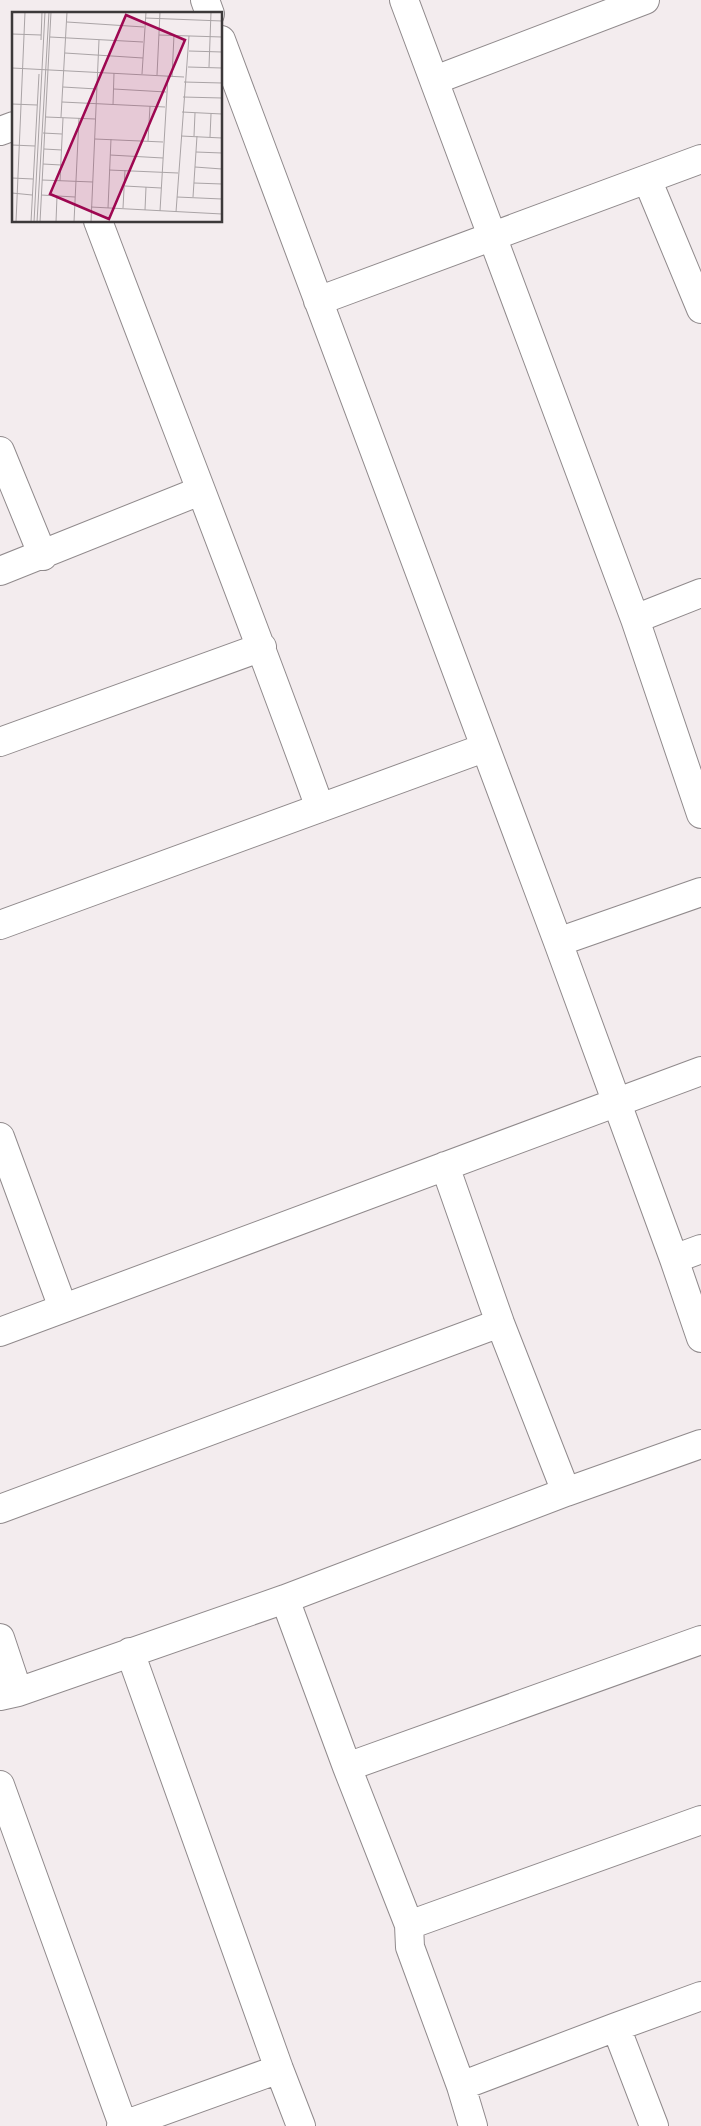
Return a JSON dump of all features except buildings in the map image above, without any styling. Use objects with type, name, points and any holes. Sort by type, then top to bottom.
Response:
[{"type":"street","points":[[205,0],[209,12]]},
{"type":"street","points":[[404,0],[436,80],[635,619],[701,814]]},
{"type":"street","points":[[436,80],[610,6],[645,0]]},
{"type":"street","points":[[222,42],[558,942],[701,1338]]},
{"type":"street","points":[[0,131],[12,127]]},
{"type":"street","points":[[318,301],[493,238],[701,159]]},
{"type":"street","points":[[647,180],[701,309]]},
{"type":"street","points":[[98,222],[200,491],[262,647],[320,808]]},
{"type":"street","points":[[0,451],[43,556]]},
{"type":"street","points":[[0,572],[200,491]]},
{"type":"street","points":[[635,619],[701,593]]},
{"type":"street","points":[[0,742],[262,647]]},
{"type":"street","points":[[0,925],[484,748]]},
{"type":"street","points":[[558,942],[701,892]]},
{"type":"street","points":[[0,1332],[616,1101],[701,1071]]},
{"type":"street","points":[[0,1137],[63,1308]]},
{"type":"street","points":[[445,1166],[500,1323],[566,1492]]},
{"type":"street","points":[[674,1259],[701,1249]]},
{"type":"street","points":[[0,1509],[500,1323]]},
{"type":"street","points":[[0,1638],[9,1694],[285,1598],[566,1492],[701,1444]]},
{"type":"street","points":[[285,1598],[347,1767],[409,1925],[410,1947],[461,2086],[473,2126]]},
{"type":"street","points":[[347,1767],[701,1640]]},
{"type":"street","points":[[130,1652],[301,2126]]},
{"type":"street","points":[[0,1784],[122,2126],[279,2069]]},
{"type":"street","points":[[409,1925],[701,1820]]},
{"type":"street","points":[[461,2086],[701,1996]]},
{"type":"street","points":[[616,2027],[654,2126]]}]
